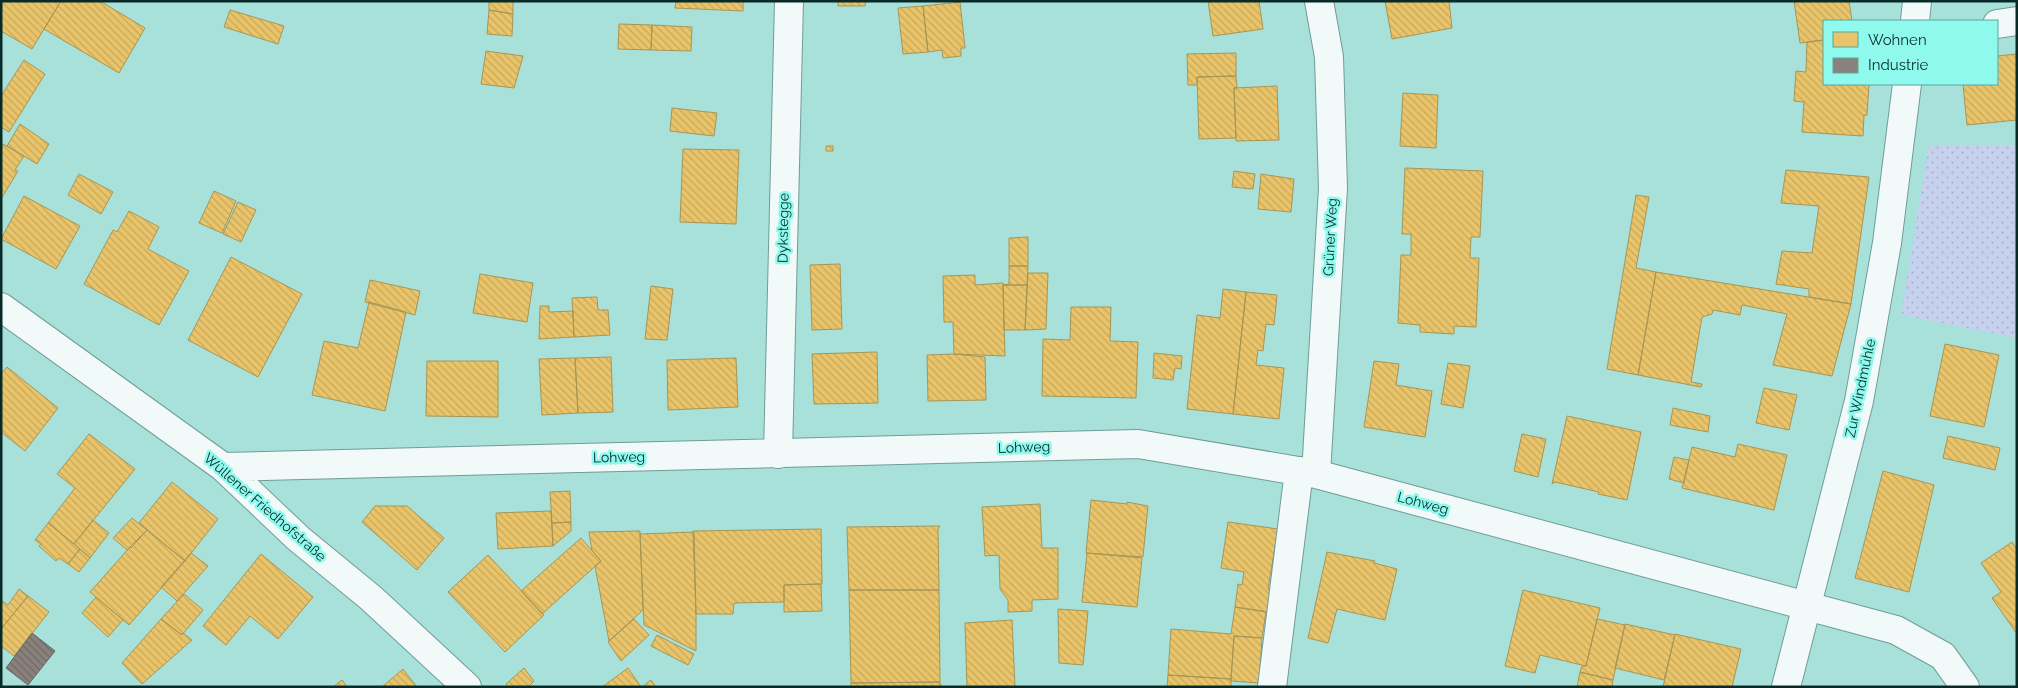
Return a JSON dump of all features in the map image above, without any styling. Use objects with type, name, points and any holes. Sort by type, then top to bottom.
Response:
[{"type":"street","name":"Dykstegge","points":[[778,454],[789,1]]},
{"type":"street","name":"Grüner Weg","points":[[1272,687],[1308,473],[1333,188],[1329,57],[1319,1]]},
{"type":"street","points":[[1915,20],[1917,1]]},
{"type":"street","points":[[1998,24],[2017,21]]},
{"type":"street","name":"Zur Windmühle","points":[[1786,687],[1859,401],[1887,243],[1907,85]]},
{"type":"street","name":"Wüllener Friedhofstraße","points":[[1,308],[223,467],[299,539],[371,598],[467,687]]},
{"type":"street","name":"Lohweg","points":[[223,467],[1138,444],[1308,473],[1896,630],[1943,656],[1965,687]]},
{"type":"shaded area","points":[[1929,145],[2017,145],[2017,338],[1901,315]]},
{"type":"building: Wohnen","points":[[1,1],[61,1],[32,49],[1,31]]},
{"type":"building: Wohnen","points":[[61,1],[100,1],[145,28],[119,73],[44,29]]},
{"type":"building: Wohnen","points":[[489,1],[513,1],[513,14],[489,10]]},
{"type":"building: Wohnen","points":[[676,1],[743,1],[743,11],[675,8]]},
{"type":"building: Wohnen","points":[[838,1],[866,1],[865,6],[838,6]]},
{"type":"building: Wohnen","points":[[1208,1],[1259,1],[1263,29],[1213,36]]},
{"type":"building: Wohnen","points":[[1385,1],[1449,1],[1452,28],[1392,39]]},
{"type":"building: Wohnen","points":[[1794,1],[1849,1],[1852,20],[1823,20],[1823,40],[1800,43]]},
{"type":"building: Wohnen","points":[[960,2],[965,48],[961,48],[961,56],[943,58],[942,50],[928,52],[923,6]]},
{"type":"building: Wohnen","points":[[923,6],[928,52],[903,54],[898,8]]},
{"type":"building: Wohnen","points":[[230,10],[284,26],[278,44],[224,27]]},
{"type":"building: Wohnen","points":[[489,10],[513,14],[512,36],[487,34]]},
{"type":"building: Wohnen","points":[[619,24],[652,25],[651,50],[618,49]]},
{"type":"building: Wohnen","points":[[652,25],[692,27],[691,51],[651,50]]},
{"type":"building: Wohnen","points":[[1823,40],[1823,85],[1869,85],[1867,115],[1864,115],[1863,136],[1802,132],[1804,102],[1794,101],[1796,71],[1806,72],[1807,42]]},
{"type":"building: Wohnen","points":[[486,51],[523,56],[514,88],[481,84]]},
{"type":"building: Wohnen","points":[[1236,53],[1236,76],[1197,77],[1197,85],[1188,85],[1187,54]]},
{"type":"building: Wohnen","points":[[2017,54],[2017,120],[1967,125],[1963,85],[1998,85],[1998,56]]},
{"type":"building: Wohnen","points":[[24,60],[45,74],[9,132],[1,127],[1,96]]},
{"type":"building: Wohnen","points":[[1236,76],[1237,87],[1234,88],[1236,138],[1199,139],[1197,77]]},
{"type":"building: Wohnen","points":[[1277,86],[1279,140],[1236,141],[1234,88]]},
{"type":"building: Wohnen","points":[[1403,93],[1438,95],[1436,148],[1400,146]]},
{"type":"building: Wohnen","points":[[672,108],[717,113],[714,136],[670,131]]},
{"type":"building: Wohnen","points":[[20,124],[49,144],[37,164],[7,146]]},
{"type":"building: Wohnen","points":[[1,143],[24,156],[15,170],[18,171],[1,199]]},
{"type":"building: Wohnen","points":[[826,146],[833,146],[833,151],[826,151]]},
{"type":"building: Wohnen","points":[[683,149],[739,150],[736,224],[680,222]]},
{"type":"building: Wohnen","points":[[1405,168],[1483,171],[1480,237],[1471,237],[1470,258],[1479,258],[1476,327],[1454,326],[1454,334],[1420,332],[1420,325],[1398,323],[1401,255],[1411,255],[1411,234],[1402,234]]},
{"type":"building: Wohnen","points":[[1786,170],[1869,177],[1851,304],[1809,297],[1809,289],[1776,284],[1782,251],[1812,253],[1819,206],[1781,203]]},
{"type":"building: Wohnen","points":[[1234,171],[1255,174],[1253,189],[1232,187]]},
{"type":"building: Wohnen","points":[[79,174],[113,192],[101,214],[68,195]]},
{"type":"building: Wohnen","points":[[1261,174],[1294,179],[1291,212],[1258,209]]},
{"type":"building: Wohnen","points":[[214,191],[236,201],[222,233],[199,223]]},
{"type":"building: Wohnen","points":[[1636,195],[1649,197],[1636,268],[1656,272],[1638,375],[1607,369]]},
{"type":"building: Wohnen","points":[[24,196],[80,226],[56,269],[1,239]]},
{"type":"building: Wohnen","points":[[238,202],[256,210],[241,242],[223,234]]},
{"type":"building: Wohnen","points":[[129,211],[159,227],[148,249],[189,271],[159,325],[84,284],[113,230],[117,232]]},
{"type":"building: Wohnen","points":[[1028,237],[1028,266],[1009,266],[1009,238]]},
{"type":"building: Wohnen","points":[[231,257],[302,294],[258,377],[188,340]]},
{"type":"building: Wohnen","points":[[840,264],[842,329],[812,330],[810,265]]},
{"type":"building: Wohnen","points":[[1009,266],[1028,266],[1027,285],[1003,285],[1009,284]]},
{"type":"building: Wohnen","points":[[1656,272],[1851,304],[1832,376],[1773,365],[1787,314],[1742,305],[1740,315],[1713,310],[1712,314],[1702,317],[1691,382],[1702,384],[1701,387],[1638,375]]},
{"type":"building: Wohnen","points":[[1028,273],[1048,273],[1046,329],[1025,330]]},
{"type":"building: Wohnen","points":[[480,274],[533,283],[527,322],[473,313]]},
{"type":"building: Wohnen","points":[[975,275],[975,285],[1003,283],[1005,356],[954,354],[953,322],[944,322],[943,276]]},
{"type":"building: Wohnen","points":[[370,280],[420,291],[415,315],[365,302]]},
{"type":"building: Wohnen","points":[[1003,285],[1027,285],[1025,330],[1004,330]]},
{"type":"building: Wohnen","points":[[651,286],[673,289],[667,340],[645,339]]},
{"type":"building: Wohnen","points":[[1223,289],[1246,292],[1233,414],[1187,409],[1197,315],[1220,318]]},
{"type":"building: Wohnen","points":[[1246,292],[1277,295],[1274,325],[1266,324],[1263,351],[1258,350],[1256,365],[1284,368],[1279,419],[1233,414]]},
{"type":"building: Wohnen","points":[[597,297],[598,310],[608,310],[610,335],[574,337],[572,298]]},
{"type":"building: Wohnen","points":[[369,302],[406,312],[385,411],[312,395],[324,341],[358,348]]},
{"type":"building: Wohnen","points":[[540,306],[549,306],[549,312],[573,311],[574,337],[539,339]]},
{"type":"building: Wohnen","points":[[1071,307],[1111,307],[1110,341],[1138,342],[1136,398],[1042,396],[1043,339],[1070,340]]},
{"type":"building: Wohnen","points":[[1945,344],[1999,355],[1984,427],[1930,416]]},
{"type":"building: Wohnen","points":[[877,352],[878,403],[814,404],[812,354]]},
{"type":"building: Wohnen","points":[[1154,353],[1182,356],[1181,369],[1175,368],[1173,380],[1153,378]]},
{"type":"building: Wohnen","points":[[954,354],[985,357],[986,400],[928,401],[927,355]]},
{"type":"building: Wohnen","points":[[611,357],[613,412],[578,413],[575,358]]},
{"type":"building: Wohnen","points":[[575,358],[578,413],[542,415],[539,359]]},
{"type":"building: Wohnen","points":[[736,358],[738,407],[668,410],[667,360]]},
{"type":"building: Wohnen","points":[[427,361],[498,361],[498,417],[426,416]]},
{"type":"building: Wohnen","points":[[1374,361],[1399,364],[1396,385],[1432,391],[1425,437],[1364,427]]},
{"type":"building: Wohnen","points":[[1448,363],[1470,366],[1463,408],[1441,404]]},
{"type":"building: Wohnen","points":[[7,367],[58,408],[25,451],[1,432],[1,374]]},
{"type":"building: Wohnen","points":[[1764,388],[1797,395],[1789,430],[1756,423]]},
{"type":"building: Wohnen","points":[[1673,408],[1710,416],[1708,432],[1670,425]]},
{"type":"building: Wohnen","points":[[1567,416],[1641,432],[1627,500],[1555,482],[1552,484]]},
{"type":"building: Wohnen","points":[[89,434],[135,469],[74,544],[48,523],[75,488],[57,474]]},
{"type":"building: Wohnen","points":[[1522,434],[1546,439],[1538,477],[1514,471]]},
{"type":"building: Wohnen","points":[[1948,436],[2000,448],[1995,470],[1943,458]]},
{"type":"building: Wohnen","points":[[1738,444],[1787,455],[1774,510],[1682,488],[1692,447],[1735,457]]},
{"type":"building: Wohnen","points":[[1674,457],[1689,460],[1684,483],[1669,479]]},
{"type":"building: Wohnen","points":[[1883,471],[1934,485],[1909,592],[1855,578]]},
{"type":"building: Wohnen","points":[[172,482],[218,519],[185,561],[139,523]]},
{"type":"building: Wohnen","points":[[570,491],[571,522],[552,523],[550,492]]},
{"type":"building: Wohnen","points":[[1091,500],[1127,504],[1127,502],[1148,506],[1143,557],[1086,553]]},
{"type":"building: Wohnen","points":[[1040,504],[1042,548],[1058,548],[1058,599],[1032,600],[1032,611],[1008,612],[1008,600],[1000,589],[999,555],[985,556],[982,507]]},
{"type":"building: Wohnen","points":[[375,506],[407,506],[444,538],[417,570],[362,522]]},
{"type":"building: Wohnen","points":[[551,511],[553,546],[498,549],[496,513]]},
{"type":"building: Wohnen","points":[[132,518],[147,530],[127,550],[113,538]]},
{"type":"building: Wohnen","points":[[93,520],[109,533],[90,558],[74,544]]},
{"type":"building: Wohnen","points":[[571,522],[571,531],[553,546],[552,523]]},
{"type":"building: Wohnen","points":[[1228,522],[1278,529],[1268,589],[1273,589],[1269,612],[1235,607],[1238,584],[1242,585],[1244,572],[1221,568]]},
{"type":"building: Wohnen","points":[[48,523],[80,549],[68,564],[59,558],[56,561],[35,540]]},
{"type":"building: Wohnen","points":[[940,526],[938,529],[939,590],[849,590],[847,527]]},
{"type":"building: Wohnen","points":[[821,529],[822,584],[784,585],[784,602],[734,603],[733,614],[696,614],[693,531]]},
{"type":"building: Wohnen","points":[[147,530],[185,561],[129,625],[90,592]]},
{"type":"building: Wohnen","points":[[640,531],[643,610],[609,641],[595,566],[601,561],[592,551],[589,532]]},
{"type":"building: Wohnen","points":[[694,532],[696,651],[644,625],[640,534]]},
{"type":"building: Wohnen","points":[[581,538],[601,561],[542,614],[521,591]]},
{"type":"building: Wohnen","points":[[2012,542],[2017,550],[2017,634],[1992,598],[2001,592],[1981,563]]},
{"type":"building: Wohnen","points":[[80,549],[90,558],[79,572],[68,564]]},
{"type":"building: Wohnen","points":[[1327,552],[1375,561],[1374,563],[1397,569],[1385,620],[1337,609],[1328,643],[1308,638]]},
{"type":"building: Wohnen","points":[[191,553],[208,566],[177,601],[161,587]]},
{"type":"building: Wohnen","points":[[1087,553],[1142,558],[1137,607],[1082,602]]},
{"type":"building: Wohnen","points":[[261,554],[313,597],[278,639],[250,616],[226,645],[203,626]]},
{"type":"building: Wohnen","points":[[488,555],[544,615],[505,652],[448,592]]},
{"type":"building: Wohnen","points":[[821,584],[822,611],[784,612],[784,585]]},
{"type":"building: Wohnen","points":[[19,589],[28,596],[1,629],[1,600],[8,605]]},
{"type":"building: Wohnen","points":[[849,590],[939,590],[940,682],[851,683]]},
{"type":"building: Wohnen","points":[[1523,590],[1600,608],[1586,666],[1540,655],[1535,673],[1505,666]]},
{"type":"building: Wohnen","points":[[184,594],[203,610],[182,635],[161,619]]},
{"type":"building: Wohnen","points":[[28,596],[49,612],[14,656],[1,646],[1,629]]},
{"type":"building: Wohnen","points":[[96,597],[123,620],[108,637],[82,613]]},
{"type":"building: Wohnen","points":[[1235,607],[1266,612],[1262,638],[1234,636],[1231,679],[1168,675],[1171,629],[1231,634]]},
{"type":"building: Wohnen","points":[[1058,609],[1088,611],[1083,665],[1059,663]]},
{"type":"building: Wohnen","points":[[161,619],[192,640],[142,684],[122,663]]},
{"type":"building: Wohnen","points":[[634,619],[649,635],[621,661],[608,642]]},
{"type":"building: Wohnen","points":[[1597,619],[1625,625],[1613,680],[1580,672],[1582,666],[1586,666]]},
{"type":"building: Wohnen","points":[[1012,620],[1015,687],[967,687],[965,623]]},
{"type":"building: Wohnen","points":[[1625,624],[1675,635],[1664,680],[1615,668]]},
{"type":"building: Wohnen","points":[[1675,634],[1741,649],[1732,687],[1663,687]]},
{"type":"building: Wohnen","points":[[657,635],[694,654],[688,665],[651,646]]},
{"type":"building: Wohnen","points":[[1234,636],[1262,638],[1259,683],[1231,681]]},
{"type":"building: Wohnen","points":[[524,668],[534,681],[528,687],[508,687],[506,684]]},
{"type":"building: Wohnen","points":[[628,668],[641,687],[602,687]]},
{"type":"building: Wohnen","points":[[403,669],[417,687],[382,687]]},
{"type":"building: Wohnen","points":[[1580,672],[1613,680],[1612,687],[1577,687]]},
{"type":"building: Wohnen","points":[[1168,675],[1231,679],[1231,687],[1167,687]]},
{"type":"building: Wohnen","points":[[342,680],[347,687],[333,687]]},
{"type":"building: Wohnen","points":[[651,680],[656,687],[642,687]]},
{"type":"building: Wohnen","points":[[940,682],[941,687],[851,687],[851,683]]},
{"type":"building: Industrie","points":[[32,633],[55,651],[28,685],[6,668]]}]
